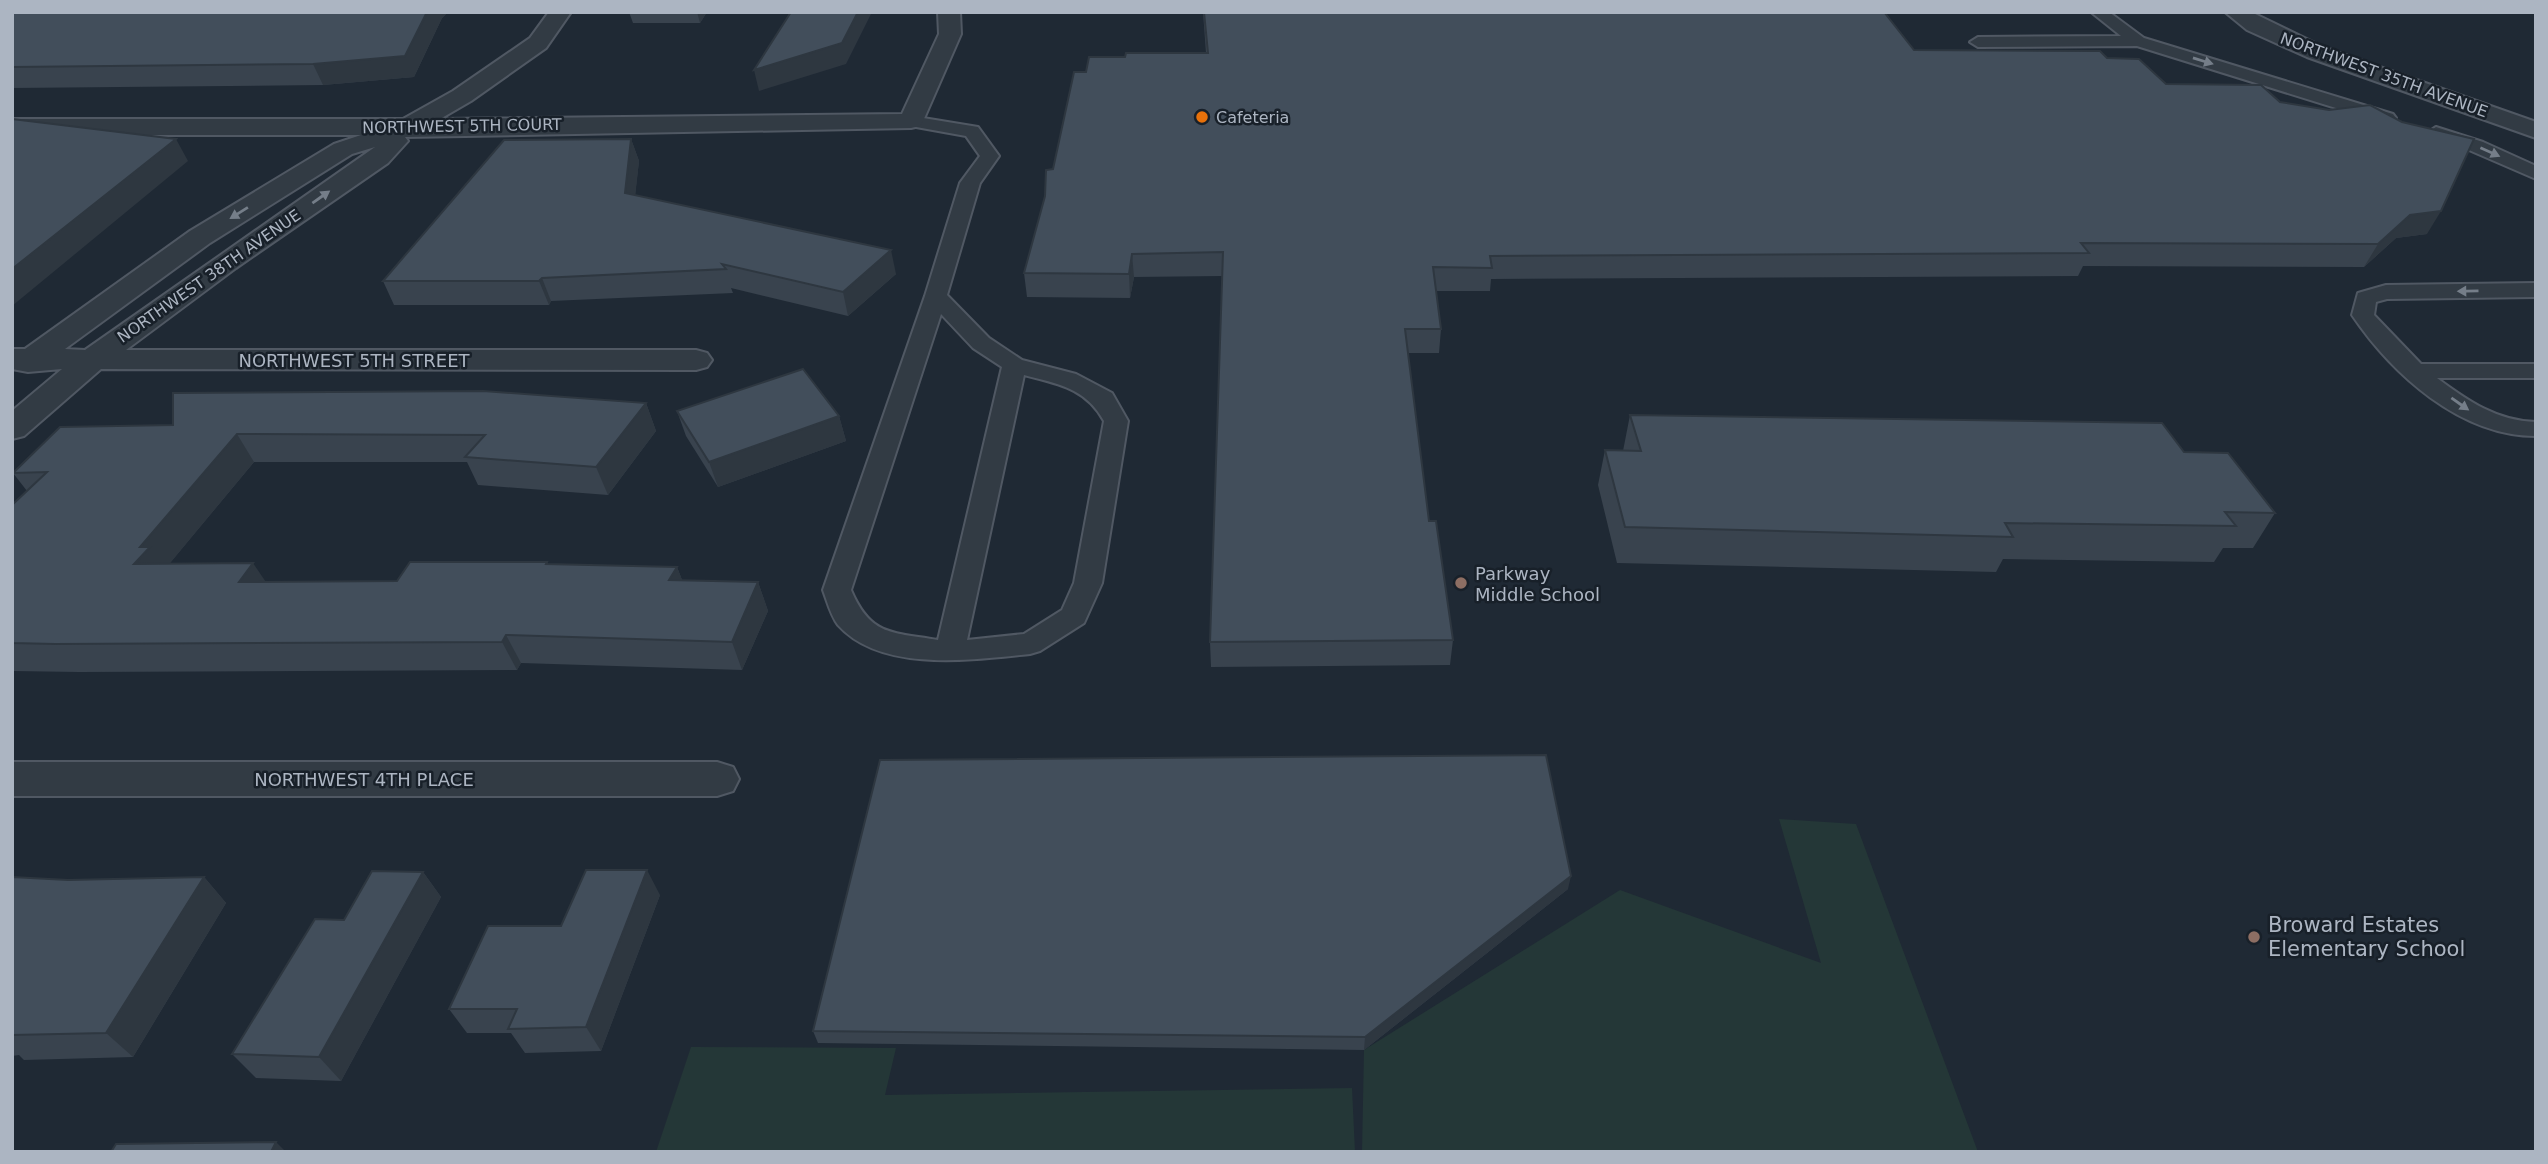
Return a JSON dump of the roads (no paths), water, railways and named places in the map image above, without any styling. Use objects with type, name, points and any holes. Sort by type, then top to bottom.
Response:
[{"type":"street","name":"NORTHWEST 38TH AVENUE","points":[[19,365],[200,237],[343,149],[408,127],[462,96],[538,43],[560,12]]},
{"type":"street","points":[[911,121],[950,34],[949,12]]},
{"type":"street","name":"NORTHWEST 35TH AVENUE","points":[[2236,12],[2255,25],[2315,52],[2536,131]]},
{"type":"street","name":"NORTHWEST 5TH COURT","points":[[12,127],[408,127],[911,121]]},
{"type":"street","name":"NORTHWEST 38TH AVENUE","points":[[12,429],[93,359],[226,262],[379,157],[408,127]]},
{"type":"street","name":"NORTHWEST 5TH STREET","points":[[19,365],[93,359],[696,360]]},
{"type":"street","name":"NORTHWEST 4TH PLACE","points":[[12,779],[717,779]]},
{"type":"lane","points":[[2099,12],[2138,41]]},
{"type":"lane","points":[[1978,42],[2138,41],[2398,122]]},
{"type":"lane","points":[[911,121],[972,131],[990,156],[970,183],[936,296],[837,590],[848,617],[875,640],[950,652],[1030,645],[1074,616],[1088,583],[1116,421],[1103,398],[1068,379],[1014,365],[981,343],[936,296]]},
{"type":"lane","points":[[2424,130],[2531,166]]},
{"type":"lane","points":[[2536,290],[2386,292],[2366,298],[2363,315],[2374,333],[2414,371],[2473,412],[2507,427],[2536,429]]},
{"type":"lane","points":[[950,652],[1014,365]]},
{"type":"lane","points":[[2414,371],[2536,370]]},
{"type":"place","name":"Cafeteria","points":[[1202,117]]},
{"type":"place","name":"Parkway Middle School","points":[[1461,583]]},
{"type":"place","name":"Broward Estates Elementary School","points":[[2254,937]]}]
